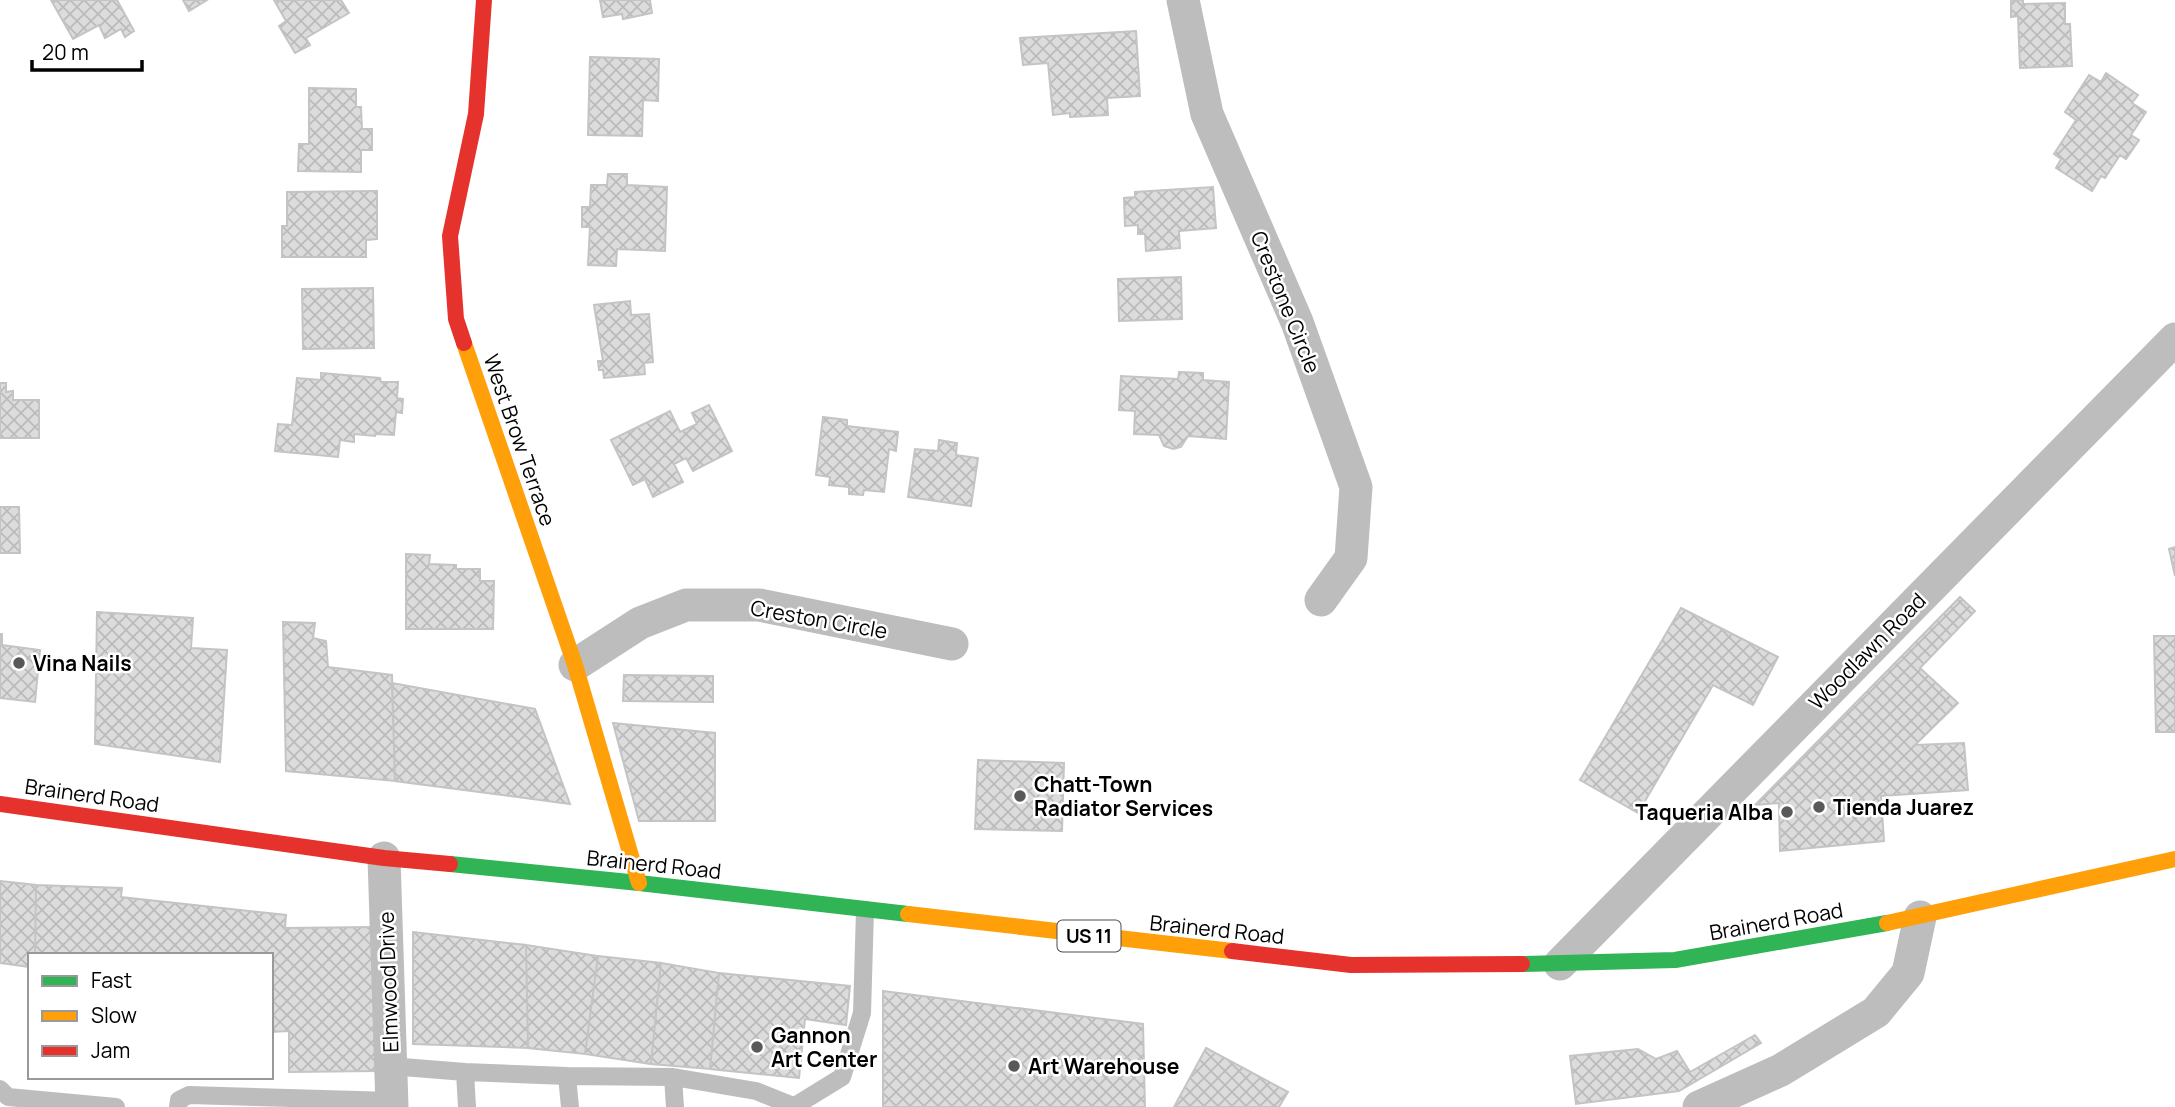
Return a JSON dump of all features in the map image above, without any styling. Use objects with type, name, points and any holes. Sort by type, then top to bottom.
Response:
[{"type":"main road","name":"West Brow Terrace","points":[[484,0],[476,114],[450,236],[456,319],[575,665],[639,883]]},
{"type":"main road","name":"Brainerd Road","points":[[0,804],[384,858],[639,883],[1351,965],[1560,964],[1675,960],[1920,917],[2175,859]]},
{"type":"street","name":"Crestone Circle","points":[[1183,0],[1207,114],[1297,322],[1356,487],[1352,558],[1321,600]]},
{"type":"street","name":"Woodlawn Road","points":[[1560,964],[2175,339]]},
{"type":"street","name":"Creston Circle","points":[[575,665],[640,623],[686,605],[759,605],[952,644]]},
{"type":"street","name":"Elmwood Drive","points":[[384,858],[392,1104]]},
{"type":"street","points":[[1699,1107],[1781,1070],[1876,1012],[1908,973],[1920,917]]},
{"type":"lane","points":[[390,1066],[465,1072],[673,1077],[755,1091],[795,1106],[842,1077],[862,1013],[865,910]]},
{"type":"lane","points":[[465,1072],[467,1107]]},
{"type":"lane","points":[[568,1076],[570,1107]]},
{"type":"lane","points":[[673,1077],[675,1107]]},
{"type":"lane","points":[[0,1089],[8,1097],[116,1107]]},
{"type":"lane","points":[[178,1107],[179,1100],[189,1095],[392,1104]]},
{"type":"building","points":[[51,0],[117,0],[134,31],[125,37],[121,29],[105,38],[99,25],[73,39]]},
{"type":"building","points":[[183,0],[207,0],[189,11]]},
{"type":"building","points":[[274,0],[341,0],[349,13],[306,38],[310,45],[295,53],[279,26],[286,21]]},
{"type":"building","points":[[600,0],[650,0],[652,13],[623,19],[622,14],[603,17]]},
{"type":"building","points":[[2011,0],[2023,0],[2023,4],[2065,3],[2065,24],[2070,24],[2072,66],[2020,68],[2018,16],[2011,17]]},
{"type":"building","points":[[1136,31],[1140,96],[1107,98],[1108,115],[1053,115],[1048,63],[1023,65],[1020,38]]},
{"type":"building","points":[[590,57],[659,59],[658,101],[643,100],[642,136],[588,135]]},
{"type":"building","points":[[2106,73],[2138,95],[2132,103],[2146,112],[2131,135],[2139,140],[2126,159],[2120,155],[2105,178],[2101,176],[2092,191],[2056,168],[2061,159],[2054,154],[2076,120],[2065,112],[2089,75],[2101,82]]},
{"type":"building","points":[[309,88],[356,89],[356,107],[361,107],[362,129],[372,129],[372,150],[361,150],[361,172],[298,171],[299,144],[309,144]]},
{"type":"building","points":[[608,174],[627,174],[627,185],[667,187],[665,251],[617,249],[616,266],[588,265],[590,227],[582,227],[582,207],[590,207],[591,185],[607,185]]},
{"type":"building","points":[[1213,187],[1216,228],[1179,231],[1180,248],[1146,251],[1145,234],[1138,234],[1138,225],[1125,226],[1124,198],[1135,197],[1135,192]]},
{"type":"building","points":[[377,191],[377,239],[366,240],[366,257],[282,257],[282,226],[287,226],[287,192]]},
{"type":"building","points":[[1181,277],[1182,319],[1119,321],[1118,279]]},
{"type":"building","points":[[373,288],[374,348],[303,349],[302,289]]},
{"type":"building","points":[[630,301],[631,315],[649,314],[653,362],[644,363],[645,374],[604,378],[603,370],[599,370],[598,361],[603,361],[594,305]]},
{"type":"building","points":[[1179,372],[1203,373],[1203,380],[1229,382],[1226,439],[1188,436],[1181,447],[1173,449],[1164,446],[1159,435],[1134,434],[1135,411],[1119,410],[1121,376],[1178,379]]},
{"type":"building","points":[[321,373],[398,382],[397,398],[403,399],[402,413],[396,412],[394,435],[354,434],[354,442],[340,440],[338,457],[275,451],[278,424],[292,425],[297,378],[321,380]]},
{"type":"building","points":[[0,383],[6,383],[6,392],[13,391],[13,400],[39,400],[39,438],[0,438]]},
{"type":"building","points":[[709,405],[732,451],[693,471],[686,458],[674,464],[683,482],[653,497],[645,479],[633,485],[611,440],[670,411],[680,432],[697,424],[692,413]]},
{"type":"building","points":[[823,417],[847,420],[847,426],[898,432],[896,451],[889,449],[884,492],[864,490],[863,495],[849,494],[849,487],[829,485],[830,477],[816,475]]},
{"type":"building","points":[[939,440],[957,443],[956,455],[978,458],[971,506],[908,497],[915,449],[938,451]]},
{"type":"building","points":[[0,507],[19,507],[20,553],[0,553]]},
{"type":"building","points":[[2175,547],[2175,576],[2169,549]]},
{"type":"building","points":[[406,554],[430,555],[429,564],[456,565],[456,569],[480,569],[480,581],[494,581],[493,629],[406,629]]},
{"type":"building","points":[[1960,597],[1975,611],[1920,668],[1958,703],[1915,745],[1964,743],[1968,790],[1881,796],[1884,841],[1780,851],[1779,803],[1755,805]]},
{"type":"building","points":[[1681,608],[1778,657],[1753,705],[1713,685],[1638,813],[1580,780]]},
{"type":"building","points":[[97,612],[193,618],[191,648],[227,650],[220,762],[95,744]]},
{"type":"building","points":[[283,622],[315,623],[313,638],[326,641],[328,667],[392,675],[395,781],[286,771]]},
{"type":"building","name":"Vina Nails","points":[[0,634],[2,645],[40,650],[35,702],[0,698]]},
{"type":"building","points":[[2154,636],[2175,636],[2175,732],[2156,732]]},
{"type":"building","points":[[624,675],[713,676],[713,702],[623,701]]},
{"type":"building","points":[[392,683],[535,709],[570,804],[395,781]]},
{"type":"building","points":[[613,723],[715,733],[715,821],[639,821]]},
{"type":"building","name":"Chatt-Town Radiator Services","points":[[978,760],[1064,763],[1062,831],[975,829]]},
{"type":"building","points":[[0,881],[36,885],[35,953],[28,953],[28,967],[0,963]]},
{"type":"building","points":[[36,885],[122,888],[121,897],[286,915],[285,928],[374,927],[376,1071],[289,1072],[289,1031],[273,1032],[273,953],[35,953]]},
{"type":"building","points":[[413,932],[526,945],[528,1048],[413,1044]]},
{"type":"building","points":[[526,945],[598,956],[585,1054],[528,1048]]},
{"type":"building","points":[[598,956],[661,963],[651,1064],[585,1054]]},
{"type":"building","points":[[661,963],[719,973],[710,1069],[651,1064]]},
{"type":"building","name":"Gannon Art Center","points":[[719,973],[850,986],[846,1025],[805,1019],[799,1078],[710,1069]]},
{"type":"building","name":"Art Warehouse","points":[[883,991],[1143,1024],[1145,1107],[883,1107]]},
{"type":"building","points":[[1755,1035],[1761,1043],[1679,1091],[1576,1104],[1570,1056],[1638,1049],[1656,1059],[1677,1051],[1690,1072]]},
{"type":"building","points":[[1206,1048],[1288,1092],[1279,1107],[1174,1107]]},
{"type":"traffic: fast","points":[[450,864],[908,914]]},
{"type":"traffic: fast","points":[[1522,964],[1675,960],[1887,923]]},
{"type":"traffic: slow","points":[[464,343],[575,665],[639,883]]},
{"type":"traffic: slow","points":[[1887,923],[2175,859]]},
{"type":"traffic: slow","points":[[908,914],[1232,951]]},
{"type":"traffic: jam","points":[[464,343],[456,319],[450,236],[476,114],[484,0]]},
{"type":"traffic: jam","points":[[0,804],[384,858],[450,864]]},
{"type":"traffic: jam","points":[[1232,951],[1351,965],[1522,964]]},
{"type":"place","name":"Vina Nails","points":[[19,663]]},
{"type":"place","name":"Chatt-Town Radiator Services","points":[[1020,796]]},
{"type":"place","name":"Tienda Juarez","points":[[1819,807]]},
{"type":"place","name":"Taqueria Alba","points":[[1787,812]]},
{"type":"place","name":"Gannon Art Center","points":[[757,1047]]},
{"type":"place","name":"Art Warehouse","points":[[1014,1066]]}]
